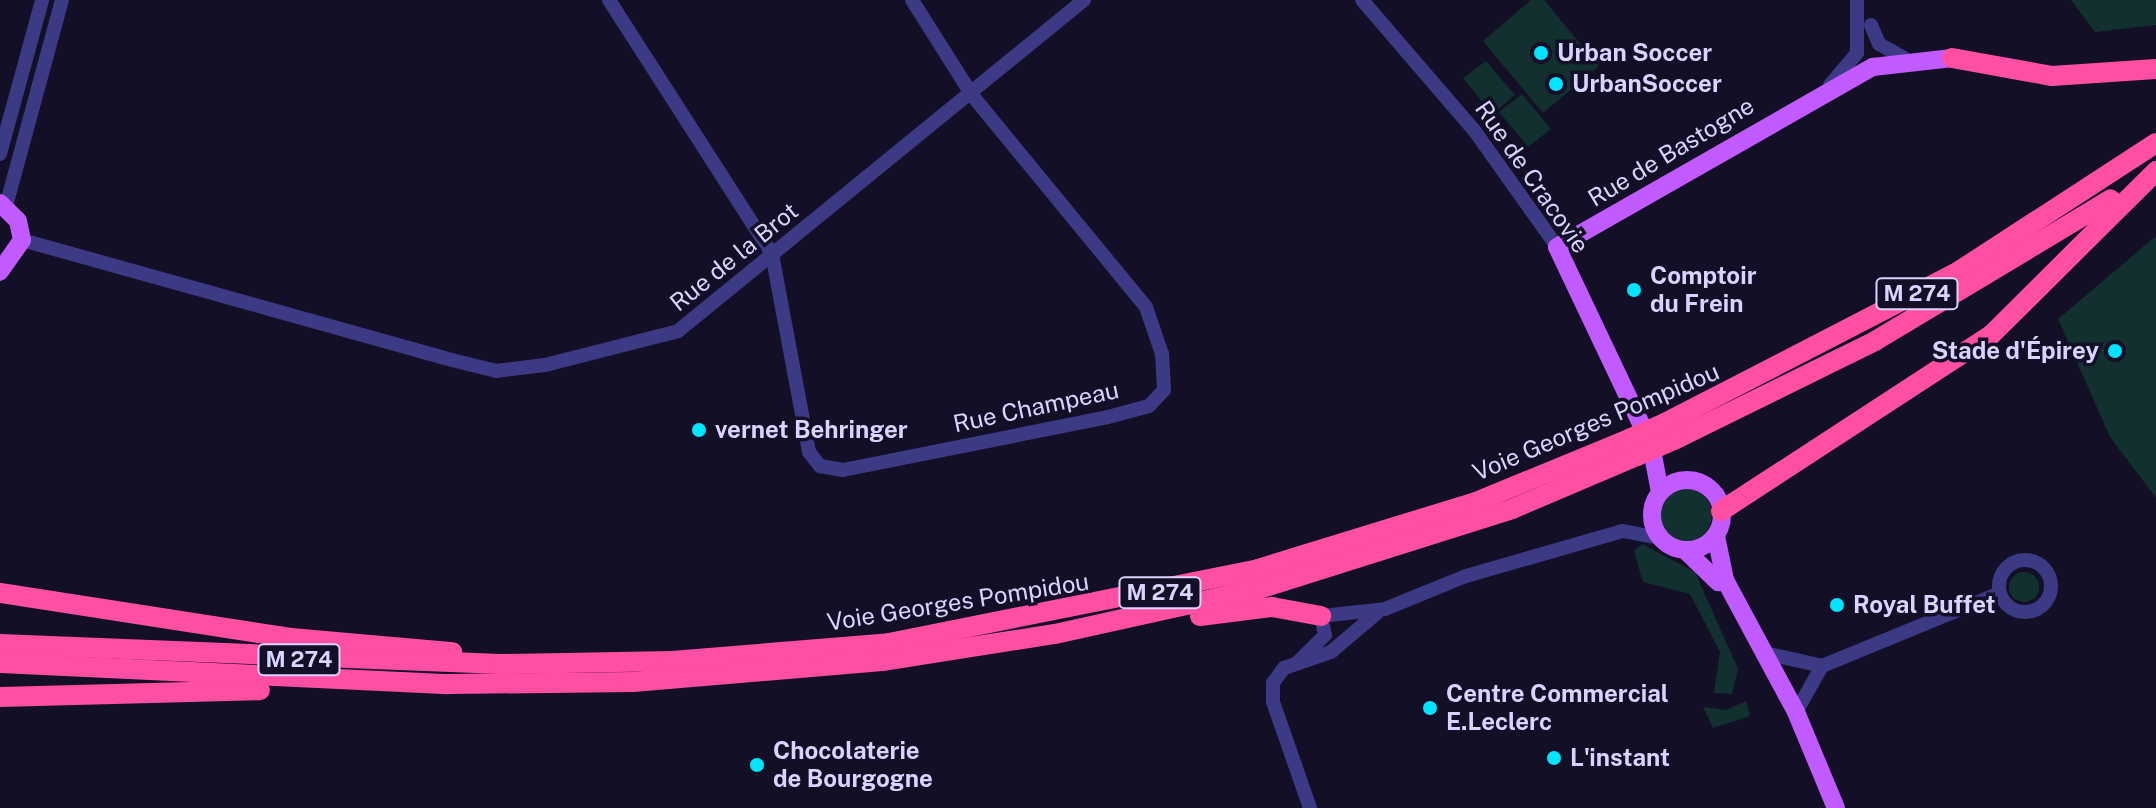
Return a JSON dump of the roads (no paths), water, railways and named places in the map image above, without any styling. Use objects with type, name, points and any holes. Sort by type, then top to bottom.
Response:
[{"type":"highway","points":[[1952,58],[2052,76],[2156,69]]},
{"type":"highway","name":"Voie Georges Pompidou","points":[[0,663],[449,684],[735,676],[1055,634],[1262,588],[1388,551],[1639,447],[1932,286],[2156,143]]},
{"type":"highway","points":[[1721,511],[1991,335],[2156,169]]},
{"type":"highway","name":"Voie Georges Pompidou","points":[[1669,431],[1914,319],[2156,169]]},
{"type":"highway","name":"Voie Georges Pompidou","points":[[0,644],[403,664],[599,663],[889,643],[1099,607],[1385,532],[1639,447]]},
{"type":"highway","points":[[0,593],[291,638],[599,663]]},
{"type":"highway","points":[[1055,634],[1253,608],[1321,616]]},
{"type":"highway","points":[[0,697],[449,684]]},
{"type":"main road","name":"Rue de Bastogne","points":[[1557,247],[1809,98],[1852,77],[1904,58],[1952,58]]},
{"type":"main road","points":[[0,272],[22,240],[3,205]]},
{"type":"main road","name":"Rue de Cracovie","points":[[1557,247],[1660,492]]},
{"type":"main road","name":"Rue de Cracovie","points":[[1639,447],[1688,479]]},
{"type":"main road","points":[[1825,808],[1718,582],[1686,551],[1660,538],[1652,520],[1660,492],[1688,479],[1708,487],[1721,511],[1715,555],[1796,712],[1836,808]]},
{"type":"main road","points":[[1686,551],[1716,536]]},
{"type":"street","points":[[0,154],[42,0]]},
{"type":"street","points":[[3,205],[62,0]]},
{"type":"street","points":[[609,0],[772,254]]},
{"type":"street","points":[[912,0],[972,95]]},
{"type":"street","name":"Rue de la Brot","points":[[22,240],[510,371],[664,337],[972,95],[1084,0]]},
{"type":"street","name":"Rue de Cracovie","points":[[1362,0],[1474,130],[1557,247]]},
{"type":"street","points":[[1858,0],[1879,44],[1904,58]]},
{"type":"street","points":[[1809,98],[1834,83],[1857,53],[1858,0]]},
{"type":"street","points":[[1852,77],[1871,25]]},
{"type":"street","name":"Rue de Bastogne","points":[[1809,98],[1881,72],[1952,58]]},
{"type":"street","name":"Rue Champeau","points":[[772,254],[809,452],[820,466],[843,470],[1108,417],[1157,400],[1165,376],[1146,307],[972,95]]},
{"type":"street","points":[[1298,662],[1325,635],[1321,616],[1385,609],[1466,576],[1623,531],[1660,538]]},
{"type":"street","points":[[1765,653],[1822,666],[2000,593]]},
{"type":"street","points":[[1310,808],[1272,695],[1279,672],[1298,662],[1331,652],[1385,609]]},
{"type":"street","points":[[1796,712],[1822,666]]},
{"type":"place","name":"Urban Soccer","points":[[1541,53]]},
{"type":"place","name":"UrbanSoccer","points":[[1556,84]]},
{"type":"place","name":"Comptoir du Frein","points":[[1634,290]]},
{"type":"place","name":"Stade d'Épirey","points":[[2115,351]]},
{"type":"place","name":"vernet Behringer","points":[[699,430]]},
{"type":"place","name":"Royal Buffet","points":[[1837,605]]},
{"type":"place","name":"Centre Commercial E.Leclerc","points":[[1430,708]]},
{"type":"place","name":"L'instant","points":[[1554,758]]},
{"type":"place","name":"Chocolaterie de Bourgogne","points":[[757,765]]}]
